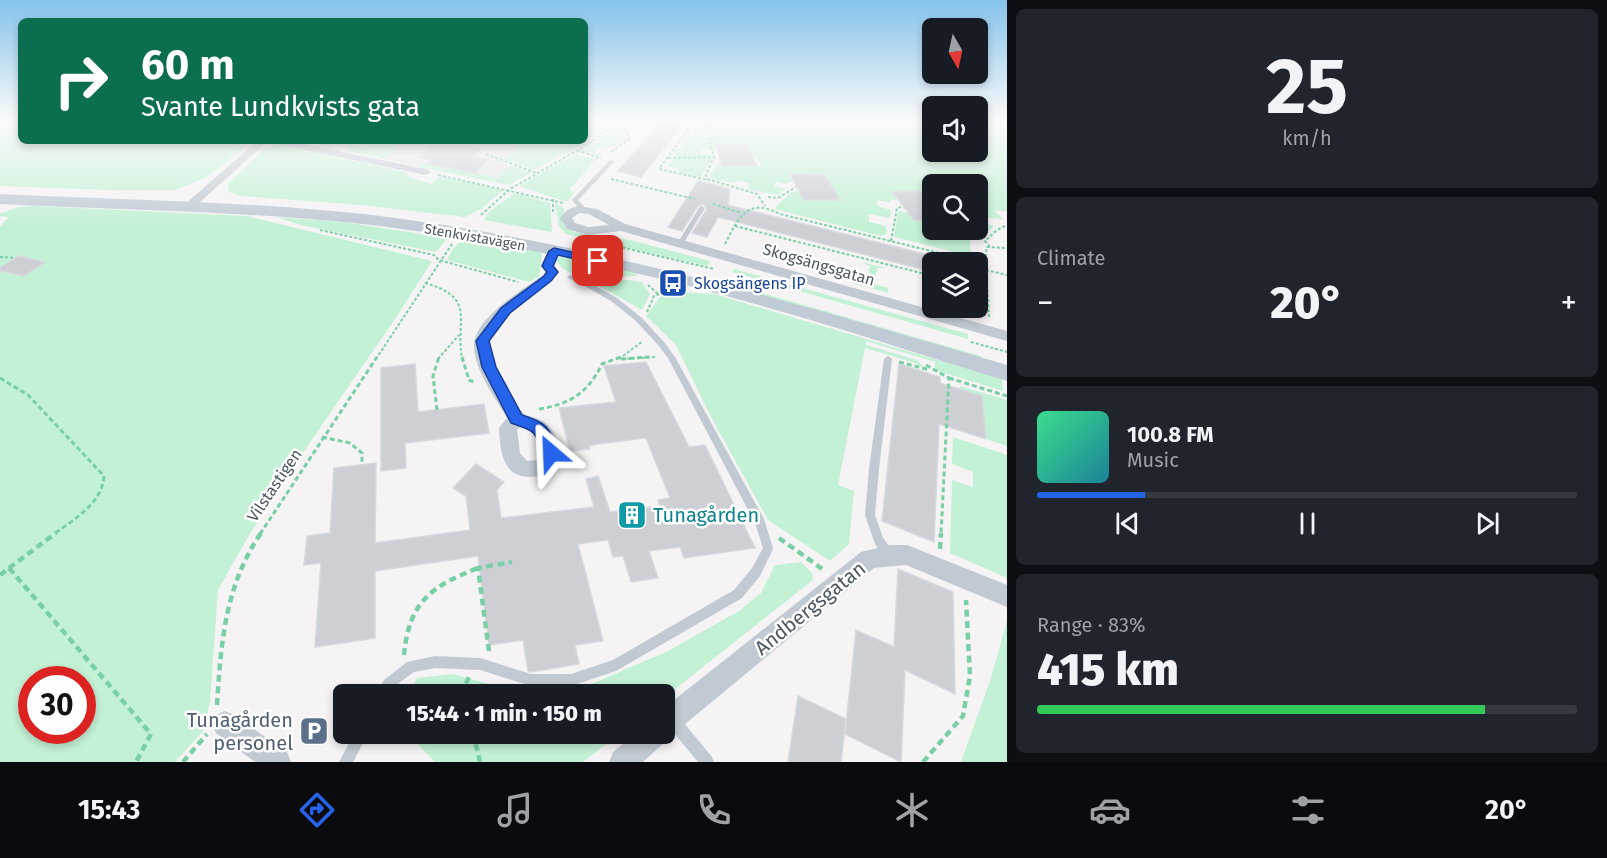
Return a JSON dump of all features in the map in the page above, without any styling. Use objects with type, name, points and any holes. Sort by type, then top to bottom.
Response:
[{"type":"main road","name":"Stenkvistavägen","points":[[0,193],[192,203],[372,220],[557,247],[721,276],[1007,359]]},
{"type":"main road","name":"Stenkvistavägen","points":[[0,200],[192,203]]},
{"type":"main road","name":"Stenkvistavägen","points":[[557,247],[727,290],[1007,373]]},
{"type":"street","points":[[192,203],[245,157]]},
{"type":"street","points":[[350,157],[426,172]]},
{"type":"street","name":"Skogsängsgatan","points":[[621,227],[601,231],[579,229],[567,222],[568,213],[579,210],[597,213],[621,227],[1007,336]]},
{"type":"street","points":[[514,414],[501,392],[483,351],[482,341],[506,310],[541,284],[552,272],[548,266],[557,247]]},
{"type":"street","name":"Andbergsgatan","points":[[675,717],[868,559],[907,555],[1007,596]]},
{"type":"street","points":[[217,721],[278,762]]},
{"type":"street","name":"Andbergsgatan","points":[[623,762],[644,744]]},
{"type":"lane","points":[[579,210],[575,200],[612,161]]},
{"type":"lane","points":[[680,244],[704,205]]},
{"type":"lane","points":[[388,684],[411,666],[435,662],[480,664],[531,680],[571,680],[615,665],[738,594],[756,572],[768,548],[760,522],[672,357],[640,319],[608,296],[570,278]]},
{"type":"lane","points":[[888,359],[870,514],[879,541],[890,555]]},
{"type":"lane","points":[[675,735],[706,762]]},
{"type":"lane","points":[[346,762],[356,744]]},
{"type":"path","points":[[493,157],[536,173]]},
{"type":"path","points":[[481,215],[510,189],[566,157]]},
{"type":"path","points":[[598,157],[612,161]]},
{"type":"path","points":[[609,157],[612,161]]},
{"type":"path","points":[[710,181],[706,175],[714,157],[667,158],[659,169],[757,194],[766,206],[780,214],[935,252]]},
{"type":"path","points":[[426,172],[553,199],[579,210]]},
{"type":"path","points":[[598,176],[697,200]]},
{"type":"path","points":[[629,188],[632,184]]},
{"type":"path","points":[[768,197],[778,198],[796,187]]},
{"type":"path","points":[[663,198],[668,192]]},
{"type":"path","points":[[704,205],[742,213],[766,206]]},
{"type":"path","points":[[891,241],[897,208],[902,207]]},
{"type":"path","points":[[720,255],[742,213]]},
{"type":"path","points":[[990,247],[985,241],[997,230],[1007,225]]},
{"type":"path","points":[[735,226],[922,273]]},
{"type":"path","points":[[313,229],[434,255],[440,260],[529,285],[541,284]]},
{"type":"path","points":[[759,240],[763,233]]},
{"type":"path","points":[[596,242],[724,271]]},
{"type":"path","points":[[803,250],[806,243]]},
{"type":"path","name":"Vilstastigen","points":[[217,721],[224,627],[237,573],[256,536],[450,247]]},
{"type":"path","points":[[984,252],[990,247],[1007,248]]},
{"type":"path","points":[[850,262],[853,255]]},
{"type":"path","points":[[0,257],[15,258]]},
{"type":"path","points":[[896,272],[897,267]]},
{"type":"path","points":[[988,270],[1007,275]]},
{"type":"path","points":[[988,281],[989,331]]},
{"type":"path","points":[[425,283],[455,297],[461,310],[462,364],[469,380],[501,392]]},
{"type":"path","points":[[640,319],[648,311],[654,296],[665,291],[676,290]]},
{"type":"path","points":[[620,359],[654,333]]},
{"type":"path","points":[[437,410],[432,370],[441,352],[460,334]]},
{"type":"path","points":[[961,339],[1007,352]]},
{"type":"path","points":[[514,414],[572,401],[594,384],[602,364],[620,359],[672,357]]},
{"type":"path","points":[[888,359],[932,370],[949,378],[1007,396]]},
{"type":"path","points":[[921,360],[932,370]]},
{"type":"path","points":[[0,378],[28,395],[104,476],[103,489],[84,512],[0,574]]},
{"type":"path","points":[[940,553],[949,378]]},
{"type":"path","points":[[322,437],[350,443],[362,453],[362,465]]},
{"type":"path","points":[[760,522],[841,582]]},
{"type":"path","points":[[403,672],[405,640],[418,607],[440,584],[478,568],[512,562]]},
{"type":"path","points":[[9,568],[151,734],[136,762]]},
{"type":"path","points":[[478,568],[491,668]]},
{"type":"path","points":[[923,762],[963,716],[970,676],[966,592]]},
{"type":"path","points":[[183,762],[217,721]]},
{"type":"path","points":[[475,744],[480,762]]},
{"type":"shaded area","points":[[387,157],[509,157],[503,163],[510,165],[498,178],[424,163],[420,167],[384,159]]},
{"type":"green space","points":[[0,157],[233,157],[207,177],[175,190],[0,186]]},
{"type":"green space","points":[[256,157],[331,157],[406,172],[409,177],[431,184],[440,177],[503,190],[481,209],[465,217],[362,205],[242,196],[229,192],[228,184]]},
{"type":"green space","points":[[509,157],[559,157],[535,170],[506,160]]},
{"type":"green space","points":[[571,157],[596,159],[569,190],[574,193],[567,202],[519,186]]},
{"type":"green space","points":[[675,157],[711,157],[712,159],[701,177],[678,172],[679,169],[668,166]]},
{"type":"green space","points":[[755,157],[922,157],[922,162],[988,162],[988,157],[1007,157],[1007,211],[995,211],[1003,219],[988,218],[988,174],[922,174],[922,193],[892,192],[898,200],[891,200],[890,203],[878,200],[877,206],[891,210],[890,218],[869,214],[869,222],[886,226],[887,234],[881,236],[776,209],[776,206],[792,192],[800,191],[804,200],[839,199],[825,175],[790,174],[793,182],[787,184],[776,182],[774,186],[786,189],[777,195],[748,189],[750,184],[738,180],[735,183],[712,179],[710,175],[722,159],[724,166],[762,166]]},
{"type":"green space","points":[[424,163],[498,178],[510,165],[531,173],[509,185],[420,167]]},
{"type":"green space","points":[[515,193],[550,203],[552,232],[484,220],[490,211]]},
{"type":"green space","points":[[555,203],[565,209],[562,222],[566,228],[574,232],[630,240],[710,261],[707,266],[566,234],[559,226]]},
{"type":"green space","points":[[34,206],[247,216],[432,261],[293,467],[248,537],[218,590],[210,702],[203,731],[175,762],[0,762],[0,226],[9,217],[0,216],[18,207]]},
{"type":"green space","points":[[898,211],[909,213],[914,220],[922,220],[922,240],[970,240],[971,252],[955,252],[894,237]]},
{"type":"green space","points":[[276,217],[343,222],[447,238],[436,252],[301,225]]},
{"type":"green space","points":[[468,240],[535,250],[542,254],[539,277],[529,282],[447,260],[460,242]]},
{"type":"green space","points":[[564,256],[630,270],[638,276],[580,275],[561,267],[556,259]]},
{"type":"green space","points":[[861,262],[886,268],[877,268],[874,284],[888,288],[888,293],[851,283],[852,279],[867,282],[870,266]]},
{"type":"green space","points":[[734,269],[968,334],[968,339],[732,272]]},
{"type":"green space","points":[[590,281],[642,282],[650,294],[642,310]]},
{"type":"green space","points":[[720,281],[981,356],[980,360],[718,283]]},
{"type":"green space","points":[[677,292],[714,294],[1002,379],[1003,391],[935,370],[935,362],[866,341],[866,345],[917,360],[925,369],[915,363],[865,348],[838,485],[854,491],[849,544],[830,561],[768,520],[711,417],[676,345],[646,316],[660,297]]},
{"type":"green space","points":[[960,386],[1007,400],[1007,446],[986,439],[982,396],[959,389]]},
{"type":"green space","points":[[953,437],[1007,455],[1007,578],[950,553],[952,480],[973,487],[973,472],[952,464]]},
{"type":"green space","points":[[801,562],[812,573],[813,580],[675,689],[675,684],[592,684],[668,651],[739,611],[761,593],[775,565]]},
{"type":"green space","points":[[1007,620],[1007,762],[961,762],[991,678]]},
{"type":"green space","points":[[452,674],[489,684],[414,684],[417,678]]},
{"type":"green space","points":[[419,744],[606,744],[583,762],[435,762]]},
{"type":"building","points":[[418,157],[473,157],[488,159],[475,173],[428,164],[432,160]]},
{"type":"building","points":[[631,157],[657,157],[641,177],[618,171]]},
{"type":"building","points":[[719,157],[753,157],[757,166],[722,166]]},
{"type":"building","points":[[790,174],[825,175],[840,200],[804,200]]},
{"type":"building","points":[[698,181],[730,189],[728,205],[922,253],[922,269],[718,217],[707,237],[692,233],[707,209],[703,204],[697,207],[682,231],[668,227]]},
{"type":"building","points":[[892,192],[922,192],[922,220],[914,220]]},
{"type":"building","points":[[18,256],[45,262],[24,276],[0,271],[0,268]]},
{"type":"building","name":"Tunagården","points":[[646,362],[689,447],[705,445],[755,548],[684,558],[680,547],[649,551],[658,578],[631,582],[623,556],[613,557],[608,540],[578,544],[603,641],[575,645],[579,664],[531,672],[528,671],[523,640],[489,645],[478,556],[375,571],[375,638],[315,647],[321,563],[304,565],[307,536],[330,533],[334,468],[376,463],[375,543],[470,530],[466,496],[453,488],[476,464],[504,482],[497,490],[501,518],[594,507],[586,479],[598,476],[610,512],[660,506],[658,500],[670,498],[646,438],[597,444],[589,446],[590,449],[570,451],[559,408],[616,402],[604,366]]},
{"type":"building","points":[[415,364],[418,412],[484,404],[489,433],[405,443],[406,468],[381,471],[381,368]]},
{"type":"building","points":[[899,364],[940,377],[940,383],[982,396],[986,439],[939,424],[934,542],[882,521]]},
{"type":"building","points":[[898,569],[953,592],[955,694],[905,670],[901,762],[845,734],[856,630],[894,647]]},
{"type":"building","points":[[798,696],[846,719],[841,762],[788,762]]},
{"type":"place","name":"Skogsängens IP","points":[[673,283]]},
{"type":"place","name":"Tunagården","points":[[632,515]]},
{"type":"place","name":"Tunagården personel","points":[[314,731]]},
{"type":"route","points":[[551,453],[544,432],[537,426],[517,419],[489,367],[482,341],[493,323],[506,310],[548,279],[552,272],[548,266],[554,251],[598,261]]}]
